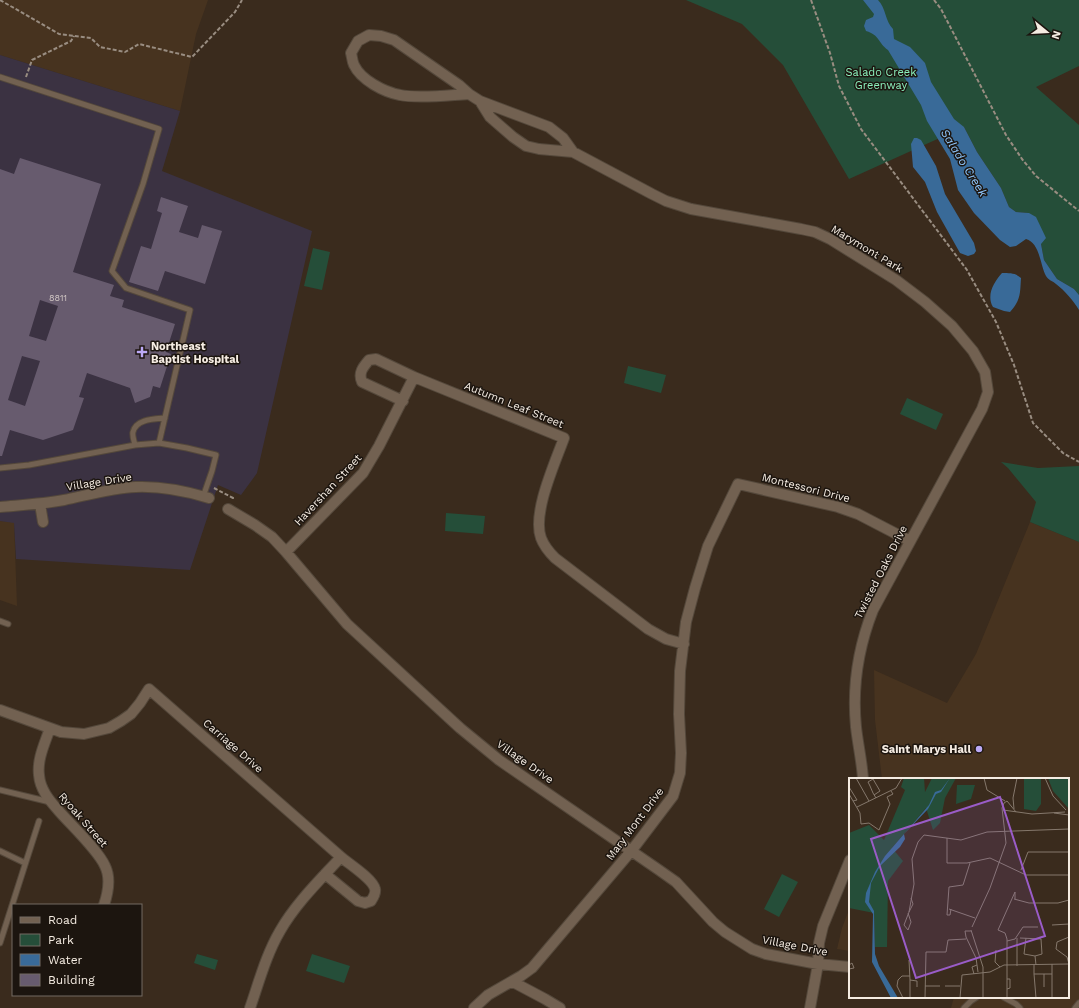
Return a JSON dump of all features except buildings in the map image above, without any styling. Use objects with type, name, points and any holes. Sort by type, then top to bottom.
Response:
[{"type":"street","name":"Marymont Park","points":[[469,94],[424,96],[400,95],[372,84],[362,76],[354,65],[351,53],[358,41],[369,35],[381,36],[394,40],[480,101],[549,127],[563,138],[573,152]]},
{"type":"street","name":"Marymont Park","points":[[480,101],[490,117],[526,146],[539,149],[573,152],[666,201],[691,210],[801,229],[825,237],[843,246],[925,302],[952,326],[973,351],[985,372],[988,384],[986,399],[982,409],[944,477]]},
{"type":"street","name":"Autumn Leaf Street","points":[[403,401],[362,382],[359,376],[360,372],[369,360],[376,359],[414,377],[564,438],[540,510],[540,537],[544,544],[555,558],[648,629],[666,639],[684,644]]},
{"type":"street","name":"Havershan Street","points":[[286,552],[363,473],[403,401],[414,377]]},
{"type":"street","name":"Twisted Oaks Drive","points":[[863,778],[856,726],[855,682],[858,660],[865,630],[873,610],[944,477]]},
{"type":"street","name":"Mary Mont Drive","points":[[474,1008],[488,995],[513,982],[532,968],[632,850],[673,796],[680,773],[680,671],[686,622],[708,546],[738,484]]},
{"type":"street","name":"Montessori Drive","points":[[738,484],[838,507],[858,514],[910,541]]},
{"type":"street","name":"Village Drive","points":[[0,507],[40,504],[136,487],[167,489],[190,493],[206,498]]},
{"type":"street","points":[[40,504],[43,522]]},
{"type":"street","name":"Village Drive","points":[[228,509],[255,525],[272,538],[286,552],[347,624],[460,728],[499,760],[632,850],[676,882],[713,922],[738,941],[766,954],[818,964],[849,968]]},
{"type":"street","name":"Carriage Drive","points":[[0,710],[61,732],[84,734],[109,728],[131,714],[149,688],[341,858],[371,882],[375,889],[374,896],[371,901],[365,904],[358,901],[325,874]]},
{"type":"street","name":"Ryoak Street","points":[[50,728],[38,766],[42,788],[51,802],[94,850],[105,865],[108,882],[107,896],[104,904]]},
{"type":"street","points":[[250,1008],[266,961],[281,930],[292,912],[341,858]]},
{"type":"street","points":[[810,1008],[823,926],[849,862]]},
{"type":"street","points":[[513,982],[545,998],[560,1008]]},
{"type":"lane","points":[[0,77],[159,129],[143,184],[112,271],[126,288],[190,310],[159,443]]},
{"type":"lane","points":[[135,445],[133,432],[138,424],[150,419],[165,418]]},
{"type":"lane","points":[[0,468],[29,465],[135,445],[159,443],[181,446],[216,455],[206,498]]},
{"type":"lane","points":[[0,621],[8,624]]},
{"type":"lane","points":[[0,790],[51,802]]},
{"type":"lane","points":[[12,904],[39,821]]},
{"type":"lane","points":[[0,851],[25,863]]},
{"type":"lane","points":[[0,943],[12,905]]},
{"type":"lane","points":[[964,1008],[976,998]]},
{"type":"lane","points":[[1005,998],[1020,1008]]},
{"type":"lane","points":[[1075,1008],[1079,1003]]},
{"type":"path","points":[[0,0],[59,34],[91,38],[100,47],[124,52],[139,44],[192,57],[235,12],[242,0]]},
{"type":"path","points":[[812,0],[830,53],[839,86],[861,129],[967,270],[996,322],[1014,365],[1033,422],[1063,453],[1079,462]]},
{"type":"path","points":[[934,0],[942,9],[1006,135],[1022,159],[1036,176],[1079,211]]},
{"type":"path","points":[[24,84],[32,60],[71,41],[75,36]]},
{"type":"path","points":[[206,498],[213,488],[216,489],[233,498],[228,509]]},
{"type":"shaded area","points":[[0,0],[208,0],[196,34],[180,111],[0,55]]},
{"type":"shaded area","name":"Northeast Baptist Hospital","points":[[0,55],[180,111],[162,171],[312,231],[257,473],[241,495],[218,485],[190,570],[16,559],[14,523],[0,521]]},
{"type":"shaded area","points":[[0,521],[14,522],[17,606],[0,600]]},
{"type":"shaded area","name":"Saint Marys Hall","points":[[1030,522],[1079,542],[1079,1008],[951,1008],[954,998],[1069,998],[1069,778],[882,778],[875,720],[874,670],[947,703],[976,654]]},
{"type":"shaded area","points":[[849,910],[849,951],[837,949],[842,928]]},
{"type":"green space","name":"Salado Creek Greenway","points":[[686,0],[1079,0],[1079,66],[1036,87],[1079,125],[1079,295],[1074,289],[1057,279],[1044,260],[1041,244],[1029,213],[1016,212],[1009,207],[1001,188],[977,152],[964,127],[849,179],[783,65],[742,24]]},
{"type":"green space","points":[[313,248],[330,252],[322,290],[304,286]]},
{"type":"green space","points":[[628,366],[666,375],[661,393],[624,383]]},
{"type":"green space","points":[[907,398],[943,414],[936,430],[900,414]]},
{"type":"green space","points":[[1001,462],[1038,468],[1079,466],[1079,542],[1030,522],[1036,502],[1008,468]]},
{"type":"green space","points":[[446,513],[485,516],[483,534],[445,531]]},
{"type":"green space","points":[[782,874],[798,882],[779,917],[764,909]]},
{"type":"green space","points":[[197,954],[218,960],[215,970],[194,963]]},
{"type":"green space","points":[[312,954],[350,966],[344,983],[306,971]]},
{"type":"water","name":"Salado Creek","points":[[863,0],[878,0],[881,3],[888,22],[893,29],[894,39],[910,47],[925,63],[931,82],[954,119],[964,127],[977,152],[1001,188],[1009,207],[1016,212],[1029,213],[1036,217],[1046,238],[1041,244],[1044,260],[1057,279],[1074,289],[1079,295],[1079,310],[1066,293],[1047,277],[1037,250],[1031,241],[1026,239],[1016,246],[1010,247],[1000,240],[974,213],[958,190],[950,159],[927,121],[921,105],[888,50],[874,35],[866,31],[864,26],[866,20],[873,17],[874,14]]},
{"type":"water","points":[[914,138],[921,140],[936,166],[945,194],[974,243],[976,251],[974,254],[968,256],[960,253],[937,212],[925,182],[913,167],[911,144]]},
{"type":"water","points":[[1002,273],[1015,274],[1021,278],[1018,300],[1010,312],[993,307],[990,298],[996,280]]},
{"type":"place","name":"Northeast Baptist Hospital","points":[[142,352]]},
{"type":"place","name":"Saint Marys Hall","points":[[979,749]]}]
